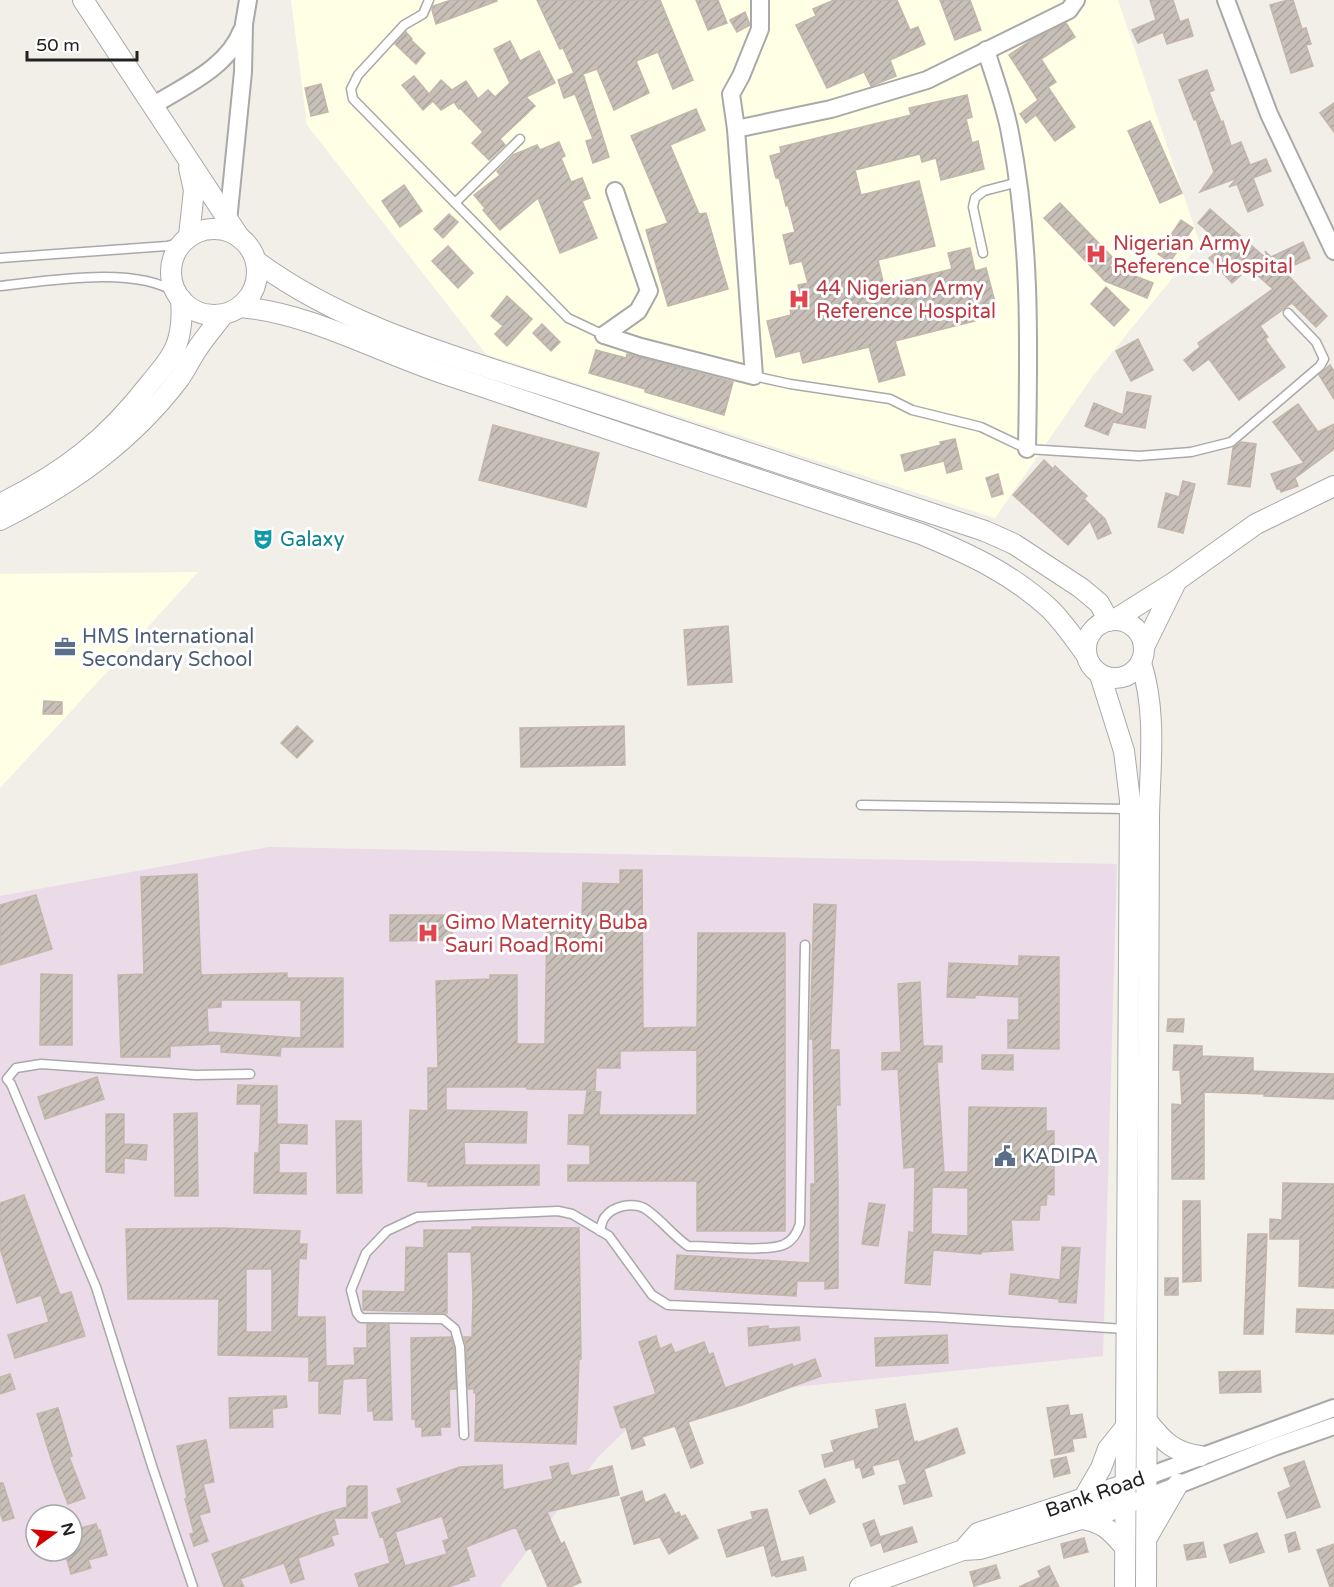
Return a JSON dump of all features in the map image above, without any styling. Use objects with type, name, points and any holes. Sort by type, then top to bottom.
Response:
[{"type":"street","points":[[0,520],[71,481],[138,426],[180,378],[196,351],[232,311],[253,292],[258,271],[252,251],[233,228],[83,0]]},
{"type":"street","points":[[233,228],[244,24],[248,0]]},
{"type":"street","points":[[604,335],[641,347],[754,376],[736,129],[731,94],[760,29],[760,0]]},
{"type":"street","points":[[736,129],[831,109],[927,80],[1069,10],[1076,0]]},
{"type":"street","points":[[1226,0],[1269,114],[1334,251]]},
{"type":"street","points":[[154,105],[224,59],[236,44],[244,24]]},
{"type":"street","points":[[986,50],[1010,132],[1024,223],[1029,330],[1027,449]]},
{"type":"street","points":[[180,146],[189,167],[194,190],[186,239]]},
{"type":"street","points":[[604,335],[638,311],[649,291],[615,191]]},
{"type":"street","points":[[0,504],[63,470],[97,443],[131,409],[167,362],[179,338],[182,315],[172,280],[171,266],[175,253],[186,239],[201,231],[213,228],[226,230],[233,228]]},
{"type":"street","points":[[256,261],[286,283],[317,300],[416,343],[986,531],[1014,544],[1081,588],[1099,603],[1111,620],[1125,622],[1141,636],[1142,655],[1149,686],[1151,718],[1146,1587]]},
{"type":"street","points":[[178,296],[189,307],[200,313],[264,310],[314,324],[411,362],[932,539],[976,557],[1015,582],[1051,610],[1085,653],[1088,662],[1100,675],[1124,752],[1130,809],[1124,1429],[1125,1587]]},
{"type":"street","points":[[1085,653],[1090,633],[1098,625],[1111,620],[1176,581],[1256,524],[1334,486]]},
{"type":"street","points":[[1100,675],[1119,679],[1128,675],[1142,655],[1176,581]]},
{"type":"street","name":"Bank Road","points":[[1125,1506],[1147,1487],[1200,1456],[1334,1408]]},
{"type":"street","points":[[1147,1421],[1164,1442],[1182,1453],[1200,1456]]},
{"type":"street","name":"Bank Road","points":[[860,1587],[963,1550],[978,1533],[1083,1509],[1124,1485],[1147,1487],[1178,1484],[1334,1426]]},
{"type":"street","points":[[1083,1509],[1108,1449],[1124,1429]]},
{"type":"street","points":[[1147,1539],[1178,1484]]},
{"type":"street","points":[[1083,1509],[1125,1506]]},
{"type":"street","points":[[1083,1509],[1111,1531],[1124,1546]]},
{"type":"lane","points":[[429,0],[423,14],[404,24],[358,75],[351,89],[353,99],[568,318],[604,335]]},
{"type":"lane","points":[[455,203],[520,139]]},
{"type":"lane","points":[[983,253],[973,207],[975,198],[984,191],[1018,182]]},
{"type":"lane","points":[[0,258],[167,246],[186,239]]},
{"type":"lane","points":[[0,286],[75,276],[99,277],[141,281],[168,287],[178,296]]},
{"type":"lane","points":[[754,376],[790,384],[890,399],[912,410],[981,427],[1027,449],[1138,456],[1191,452],[1231,442],[1312,374],[1324,359],[1316,342],[1288,313]]},
{"type":"lane","points":[[861,805],[1130,809]]},
{"type":"lane","points":[[600,1231],[605,1216],[618,1207],[630,1204],[644,1208],[688,1246],[771,1248],[785,1244],[796,1235],[800,1224],[805,945]]},
{"type":"lane","points":[[193,1587],[96,1287],[8,1079],[16,1068],[41,1064],[196,1075],[250,1074]]},
{"type":"lane","points":[[464,1435],[460,1347],[455,1329],[444,1319],[362,1318],[357,1313],[351,1290],[366,1254],[387,1231],[417,1217],[558,1211],[572,1214],[609,1236],[652,1294],[668,1305],[936,1317],[1125,1329]]},
{"type":"shaded area","name":"44 Nigerian Army Reference Hospital","points":[[291,0],[1118,0],[1200,244],[1092,377],[995,518],[486,354],[307,125]]},
{"type":"shaded area","name":"HMS International Secondary School","points":[[198,572],[64,719],[0,788],[0,574]]},
{"type":"shaded area","points":[[269,847],[1117,864],[1103,1356],[656,1401],[598,1457],[500,1587],[0,1587],[0,896]]},
{"type":"building","points":[[451,0],[497,1],[436,24],[433,6]]},
{"type":"building","points":[[537,0],[660,0],[693,80],[673,89],[658,52],[636,61],[649,93],[614,110],[597,69],[583,74],[609,157],[593,163],[586,141],[593,139],[575,94],[564,98],[558,80],[574,73]]},
{"type":"building","points":[[696,0],[718,0],[727,23],[708,30]]},
{"type":"building","points":[[834,0],[897,0],[910,30],[918,27],[925,44],[890,60],[896,76],[871,86],[864,72],[827,88],[796,25],[816,16],[813,9]]},
{"type":"building","points":[[940,0],[970,0],[981,30],[955,40]]},
{"type":"building","points":[[1150,0],[1173,0],[1180,22],[1188,19],[1193,36],[1167,44],[1163,32],[1138,43],[1132,30],[1156,20]]},
{"type":"building","points":[[1293,0],[1302,29],[1306,28],[1311,44],[1306,45],[1313,66],[1291,73],[1270,5]]},
{"type":"building","points":[[745,12],[750,25],[737,32],[730,20]]},
{"type":"building","points":[[1066,23],[1075,37],[1041,59],[1056,82],[1048,87],[1075,127],[1055,141],[1036,115],[1026,123],[1020,114],[1038,100],[1009,55],[1030,41]]},
{"type":"building","points":[[406,32],[425,53],[416,64],[395,44]]},
{"type":"building","points":[[510,41],[520,61],[539,51],[555,83],[526,97],[535,106],[500,139],[505,145],[489,160],[472,143],[483,132],[454,102],[441,110],[433,101],[423,110],[402,85],[414,76],[429,94],[441,80],[452,90],[466,81],[478,99],[488,90],[495,97],[510,83],[494,49]]},
{"type":"building","points":[[1207,70],[1214,90],[1209,92],[1221,122],[1223,121],[1231,146],[1241,142],[1250,165],[1266,159],[1271,171],[1253,178],[1263,205],[1248,212],[1237,184],[1229,187],[1237,178],[1200,192],[1214,172],[1196,119],[1194,120],[1179,80]]},
{"type":"building","points":[[321,84],[328,112],[311,116],[305,88]]},
{"type":"building","points":[[967,95],[972,117],[966,119],[972,143],[978,141],[984,169],[941,180],[936,158],[922,162],[920,154],[855,170],[861,195],[919,181],[935,246],[878,260],[884,286],[952,269],[948,253],[970,248],[975,271],[986,268],[995,302],[972,308],[975,321],[895,341],[905,375],[879,382],[869,347],[803,363],[800,351],[776,357],[767,321],[791,315],[790,308],[803,305],[798,285],[808,283],[802,261],[790,264],[783,235],[795,232],[770,156],[781,153],[780,147],[911,115],[909,108]]},
{"type":"building","points":[[1334,103],[1334,132],[1320,113]]},
{"type":"building","points":[[696,109],[705,130],[670,145],[699,214],[706,213],[728,289],[668,306],[646,230],[668,223],[631,136]]},
{"type":"building","points":[[1150,121],[1182,193],[1160,203],[1128,131]]},
{"type":"building","points":[[559,142],[565,156],[561,158],[571,182],[582,178],[590,198],[582,201],[597,238],[560,253],[538,198],[500,230],[474,195],[500,175],[497,171],[513,155],[537,145],[540,150]]},
{"type":"building","points":[[404,185],[422,211],[400,227],[382,201]]},
{"type":"building","points":[[1060,203],[1115,260],[1109,266],[1153,283],[1147,298],[1105,281],[1044,218]]},
{"type":"building","points":[[1210,209],[1269,261],[1265,251],[1271,257],[1303,242],[1310,258],[1283,270],[1327,316],[1316,327],[1292,303],[1260,326],[1268,337],[1265,339],[1285,367],[1239,400],[1209,359],[1193,371],[1184,360],[1200,347],[1198,343],[1273,289],[1249,268],[1232,283],[1209,258],[1224,246],[1198,223]]},
{"type":"building","points":[[449,214],[458,222],[443,238],[434,229]]},
{"type":"building","points":[[1181,220],[1193,228],[1170,262],[1158,254]]},
{"type":"building","points":[[448,246],[473,273],[458,288],[432,261]]},
{"type":"building","points":[[1106,287],[1129,310],[1114,326],[1091,304]]},
{"type":"building","points":[[507,296],[532,319],[507,346],[495,334],[503,326],[491,316]]},
{"type":"building","points":[[542,324],[560,342],[551,351],[533,333]]},
{"type":"building","points":[[1138,339],[1153,370],[1131,381],[1116,351]]},
{"type":"building","points":[[596,350],[626,358],[627,354],[733,382],[724,415],[589,373]]},
{"type":"building","points":[[1330,365],[1334,371],[1334,399],[1319,375]]},
{"type":"building","points":[[1127,392],[1151,396],[1145,428],[1113,422],[1108,435],[1085,426],[1094,403],[1123,415]]},
{"type":"building","points":[[1298,404],[1318,432],[1334,424],[1334,449],[1295,478],[1298,486],[1281,492],[1277,489],[1271,474],[1304,463],[1273,422]]},
{"type":"building","points":[[493,425],[599,453],[586,507],[479,480]]},
{"type":"building","points":[[955,439],[962,469],[947,473],[944,461],[905,471],[901,455]]},
{"type":"building","points":[[1241,442],[1256,444],[1250,487],[1228,484],[1233,448]]},
{"type":"building","points":[[1044,460],[1053,469],[1055,466],[1087,496],[1084,499],[1105,519],[1111,533],[1098,539],[1090,521],[1068,545],[1013,495]]},
{"type":"building","points":[[998,474],[1003,494],[992,497],[986,478]]},
{"type":"building","points":[[1183,481],[1195,484],[1183,533],[1158,527],[1166,493],[1179,497]]},
{"type":"building","points":[[728,626],[732,682],[688,685],[684,630]]},
{"type":"building","points":[[44,701],[62,702],[62,714],[43,714]]},
{"type":"building","points":[[297,726],[313,741],[297,758],[281,743]]},
{"type":"building","points":[[624,726],[625,765],[521,767],[520,728]]},
{"type":"building","points":[[620,870],[642,870],[643,1028],[697,1027],[698,933],[785,933],[785,1231],[697,1231],[697,1181],[568,1181],[568,1165],[590,1165],[590,1145],[568,1144],[569,1115],[584,1115],[587,1091],[601,1092],[599,1115],[697,1115],[697,1050],[620,1051],[620,1068],[596,1068],[595,1090],[446,1087],[446,1110],[527,1112],[526,1143],[464,1142],[465,1165],[539,1165],[539,1185],[428,1186],[428,1182],[408,1181],[410,1110],[428,1111],[428,1068],[438,1068],[436,981],[490,979],[490,975],[517,975],[517,1044],[545,1044],[547,917],[582,917],[583,883],[620,884]]},
{"type":"building","points":[[197,874],[201,975],[287,973],[287,978],[343,978],[343,1047],[281,1047],[280,1056],[221,1052],[221,1044],[170,1046],[170,1057],[121,1057],[118,975],[144,974],[141,877]],"holes":[[[221,1000],[301,1000],[301,1038],[208,1032],[207,1008],[221,1007]]]},
{"type":"building","points":[[36,895],[52,949],[0,965],[0,905]]},
{"type":"building","points":[[814,904],[836,905],[830,1050],[839,1050],[840,1105],[836,1105],[838,1288],[825,1289],[825,1281],[797,1281],[796,1296],[675,1289],[677,1255],[810,1263],[811,1184],[815,1184],[813,1039],[810,1039]]},
{"type":"building","points":[[390,915],[452,915],[452,940],[390,941]]},
{"type":"building","points":[[1019,956],[1059,957],[1059,1049],[1008,1048],[1008,1020],[1019,1020],[1019,997],[975,995],[975,998],[947,997],[949,963],[1019,966]]},
{"type":"building","points":[[41,974],[72,975],[72,1045],[40,1045]]},
{"type":"building","points":[[920,982],[923,1046],[942,1046],[942,1062],[937,1062],[944,1172],[968,1172],[969,1107],[1046,1108],[1046,1131],[1054,1131],[1054,1195],[1047,1194],[1046,1205],[1040,1205],[1039,1220],[1011,1220],[1013,1250],[981,1252],[981,1254],[933,1250],[930,1285],[905,1283],[909,1232],[914,1233],[915,1167],[904,1168],[898,1069],[882,1070],[882,1053],[901,1052],[898,984]],"holes":[[[932,1187],[968,1188],[968,1236],[931,1234]]]},
{"type":"building","points":[[1168,1019],[1184,1019],[1183,1032],[1167,1031]]},
{"type":"building","points":[[1174,1045],[1202,1046],[1202,1056],[1253,1058],[1253,1071],[1334,1074],[1334,1099],[1204,1092],[1204,1179],[1172,1179],[1172,1104],[1182,1105],[1180,1070],[1173,1070]]},
{"type":"building","points":[[982,1055],[1013,1055],[1013,1070],[982,1069]]},
{"type":"building","points":[[97,1077],[104,1099],[45,1119],[38,1097]]},
{"type":"building","points":[[238,1085],[277,1086],[277,1124],[307,1125],[307,1144],[279,1143],[279,1173],[306,1173],[306,1194],[254,1193],[255,1153],[259,1153],[261,1104],[237,1104]]},
{"type":"building","points":[[197,1113],[198,1196],[175,1196],[174,1114]]},
{"type":"building","points":[[106,1114],[124,1114],[124,1144],[147,1145],[146,1160],[124,1158],[124,1173],[106,1172]]},
{"type":"building","points":[[336,1121],[361,1121],[362,1193],[337,1193]]},
{"type":"building","points":[[1283,1183],[1334,1184],[1334,1288],[1299,1286],[1300,1239],[1270,1239],[1270,1219],[1282,1220]]},
{"type":"building","points":[[24,1195],[60,1295],[71,1292],[85,1336],[15,1358],[8,1335],[49,1322],[41,1295],[17,1303],[0,1248],[0,1203]]},
{"type":"building","points":[[1183,1201],[1200,1201],[1201,1281],[1183,1282]]},
{"type":"building","points":[[869,1203],[885,1205],[878,1246],[862,1244]]},
{"type":"building","points":[[472,1227],[579,1228],[581,1359],[579,1359],[576,1444],[475,1441],[476,1393],[474,1389],[468,1389],[464,1337],[472,1337],[471,1252],[447,1252],[447,1313],[363,1310],[363,1291],[405,1292],[406,1247],[424,1248],[424,1230],[472,1230]]},
{"type":"building","points":[[221,1228],[300,1231],[299,1244],[307,1244],[306,1259],[299,1258],[297,1317],[325,1317],[326,1366],[355,1365],[354,1348],[367,1348],[367,1324],[389,1325],[392,1420],[374,1420],[373,1411],[368,1411],[367,1378],[343,1379],[340,1414],[319,1413],[319,1381],[309,1381],[309,1357],[218,1355],[219,1299],[128,1299],[126,1229]],"holes":[[[246,1269],[272,1269],[272,1332],[246,1332]]]},
{"type":"building","points":[[1248,1234],[1267,1234],[1263,1334],[1244,1334]]},
{"type":"building","points":[[1062,1247],[1080,1248],[1076,1303],[1009,1294],[1011,1274],[1060,1280]]},
{"type":"building","points":[[1165,1278],[1178,1278],[1178,1295],[1165,1295]]},
{"type":"building","points":[[1297,1309],[1334,1310],[1334,1334],[1296,1332]]},
{"type":"building","points":[[768,1326],[768,1329],[799,1327],[800,1340],[749,1346],[748,1328]]},
{"type":"building","points":[[947,1335],[948,1363],[876,1366],[875,1338]]},
{"type":"building","points":[[656,1336],[660,1349],[671,1344],[675,1353],[704,1342],[709,1355],[713,1353],[725,1388],[792,1364],[793,1367],[815,1359],[821,1376],[688,1422],[703,1463],[691,1468],[675,1426],[642,1437],[645,1445],[632,1449],[626,1427],[621,1428],[614,1407],[656,1394],[639,1342]]},
{"type":"building","points":[[451,1337],[454,1348],[456,1389],[449,1389],[450,1427],[440,1427],[441,1435],[422,1436],[422,1427],[416,1427],[415,1419],[412,1419],[411,1338]]},
{"type":"building","points":[[1260,1371],[1261,1392],[1220,1393],[1219,1372]]},
{"type":"building","points":[[10,1374],[15,1389],[0,1394],[0,1377]]},
{"type":"building","points":[[286,1396],[287,1407],[272,1409],[273,1427],[230,1428],[229,1398]]},
{"type":"building","points":[[905,1404],[914,1442],[917,1441],[917,1443],[957,1428],[965,1453],[924,1469],[932,1496],[904,1504],[899,1486],[907,1484],[899,1459],[872,1466],[874,1474],[863,1478],[860,1467],[856,1468],[854,1459],[825,1467],[822,1455],[834,1452],[831,1441],[879,1428],[876,1410]]},
{"type":"building","points":[[1068,1405],[1070,1416],[1082,1414],[1086,1437],[1072,1439],[1074,1451],[1055,1455],[1047,1408]]},
{"type":"building","points":[[58,1408],[72,1456],[69,1457],[85,1498],[68,1503],[37,1414]]},
{"type":"building","points":[[206,1440],[214,1482],[203,1484],[210,1512],[199,1515],[208,1541],[194,1546],[190,1534],[194,1533],[185,1499],[187,1498],[177,1446]]},
{"type":"building","points":[[1066,1457],[1070,1473],[1054,1477],[1051,1460]]},
{"type":"building","points":[[1304,1461],[1320,1507],[1287,1518],[1278,1493],[1291,1487],[1284,1468]]},
{"type":"building","points":[[568,1463],[571,1476],[612,1466],[619,1495],[547,1512],[561,1544],[564,1542],[581,1582],[570,1587],[548,1587],[531,1548],[526,1550],[516,1527],[466,1547],[475,1576],[468,1578],[469,1580],[448,1587],[359,1587],[355,1574],[390,1563],[383,1536],[380,1537],[372,1513],[402,1503],[397,1489],[460,1467],[502,1465],[503,1490],[553,1479],[550,1467]],"holes":[[[442,1516],[449,1539],[443,1541],[447,1554],[405,1566],[395,1532]]]},
{"type":"building","points":[[825,1479],[835,1502],[810,1514],[799,1491]]},
{"type":"building","points":[[0,1483],[3,1483],[14,1518],[3,1521],[0,1512]]},
{"type":"building","points":[[367,1486],[367,1518],[334,1518],[338,1534],[331,1536],[334,1545],[298,1558],[304,1579],[291,1583],[284,1563],[240,1579],[244,1587],[224,1587],[212,1554],[347,1507],[347,1488]]},
{"type":"building","points":[[642,1491],[645,1503],[665,1494],[675,1514],[679,1512],[681,1517],[685,1515],[698,1538],[669,1554],[660,1537],[634,1544],[621,1498]]},
{"type":"building","points":[[767,1509],[781,1562],[803,1557],[806,1570],[772,1576],[764,1545],[727,1557],[718,1530],[753,1519],[751,1512]]},
{"type":"building","points":[[874,1520],[880,1537],[912,1527],[917,1542],[884,1552],[881,1542],[871,1546],[863,1524]]},
{"type":"building","points":[[96,1524],[107,1555],[88,1560],[91,1568],[71,1574],[68,1563],[84,1563],[84,1527]]},
{"type":"building","points":[[1295,1532],[1300,1549],[1289,1552],[1285,1535]]},
{"type":"building","points":[[1257,1533],[1264,1552],[1230,1563],[1224,1545]]},
{"type":"building","points":[[1084,1538],[1088,1552],[1064,1558],[1061,1544]]},
{"type":"building","points":[[1203,1542],[1206,1557],[1187,1560],[1184,1545]]},
{"type":"building","points":[[1334,1544],[1334,1587],[1330,1587],[1317,1550]]},
{"type":"building","points":[[996,1565],[1000,1578],[974,1586],[970,1572]]},
{"type":"building","points":[[1049,1566],[1059,1587],[1019,1587],[1041,1577],[1038,1571]]},
{"type":"place","name":"Nigerian Army Reference Hospital","points":[[1096,254]]},
{"type":"place","name":"44 Nigerian Army Reference Hospital","points":[[799,299]]},
{"type":"place","name":"Galaxy","points":[[263,539]]},
{"type":"place","name":"HMS International Secondary School","points":[[65,647]]},
{"type":"place","name":"Gimo Maternity Buba Sauri Road Romi","points":[[428,933]]},
{"type":"place","name":"KADIPA","points":[[1005,1156]]}]
